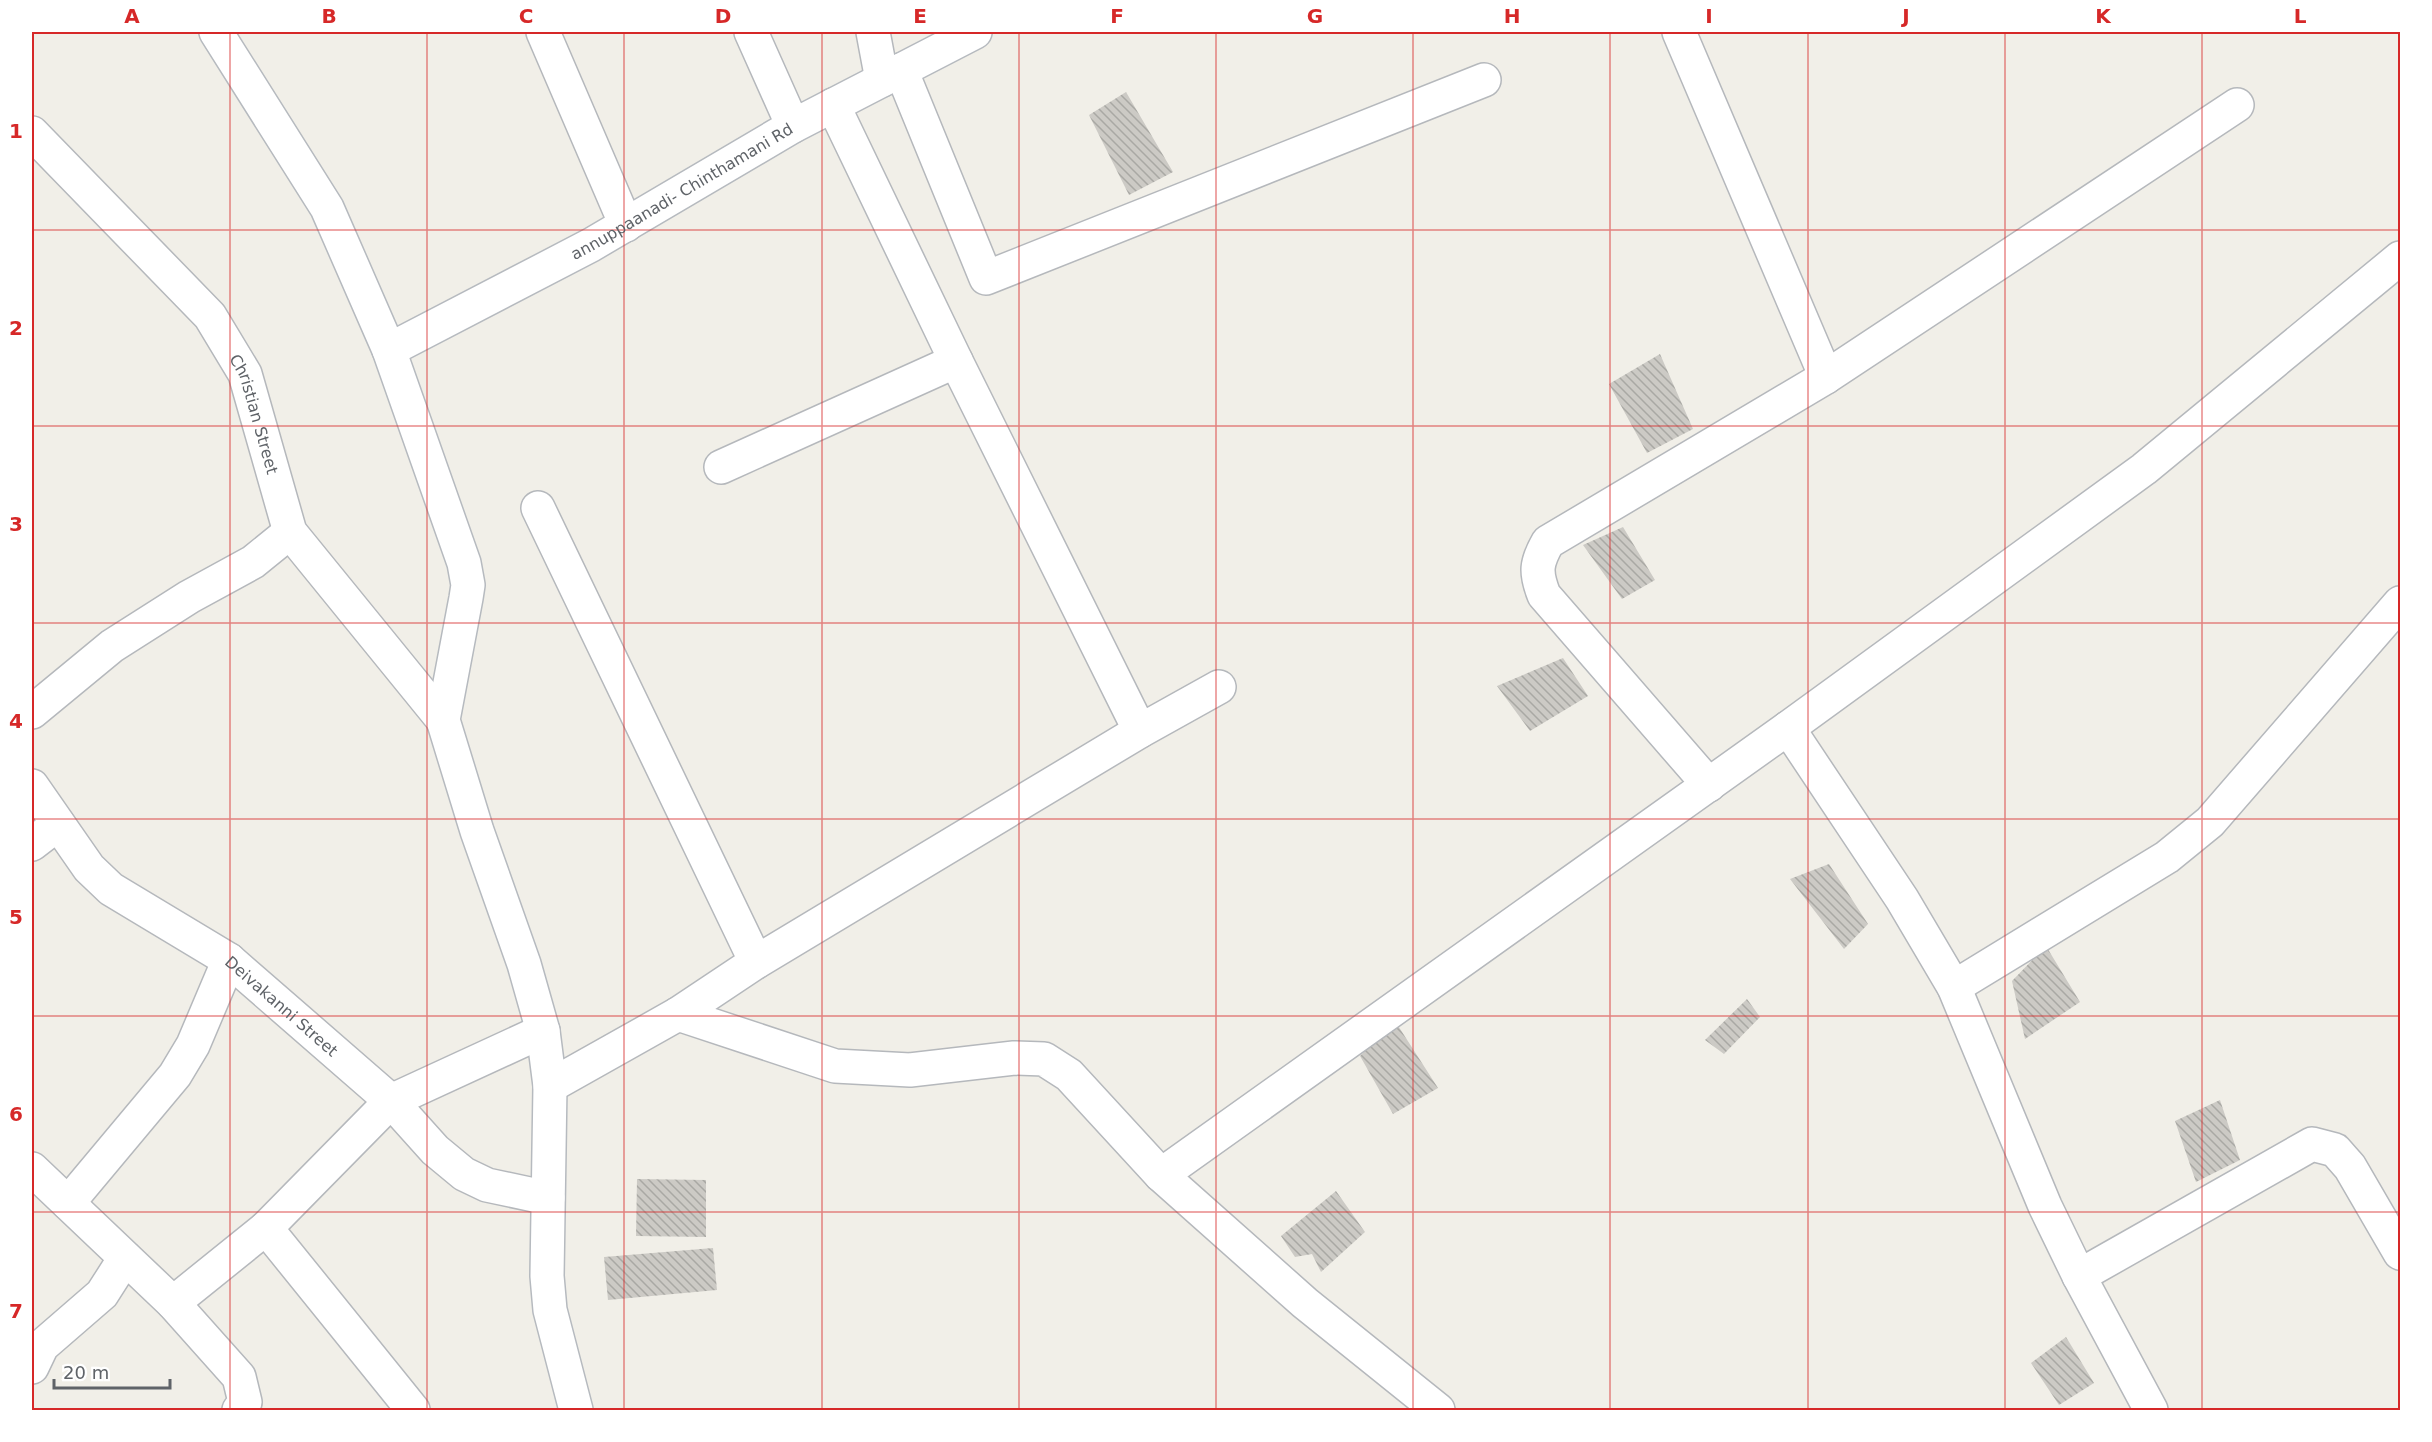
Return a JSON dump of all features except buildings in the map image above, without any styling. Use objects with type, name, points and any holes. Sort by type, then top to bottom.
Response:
[{"type":"street","points":[[216,32],[327,208],[389,350],[464,563],[468,585],[443,720],[477,831],[524,964],[543,1031],[550,1086],[547,1276],[549,1310],[576,1410]]},
{"type":"street","points":[[543,32],[626,225]]},
{"type":"street","points":[[751,32],[793,126]]},
{"type":"street","points":[[873,32],[986,279],[1484,80]]},
{"type":"street","name":"annuppaanadi- Chinthamani Rd","points":[[389,350],[626,225],[793,126],[975,32]]},
{"type":"street","points":[[1679,32],[1826,377]]},
{"type":"street","points":[[833,105],[956,361],[1140,731]]},
{"type":"street","points":[[1709,785],[1544,595],[1537,576],[1540,555],[1548,542],[1826,377],[2237,105]]},
{"type":"street","name":"Christian Street","points":[[32,133],[210,316],[245,374],[290,532],[443,720]]},
{"type":"street","points":[[1161,1175],[1709,785],[2144,469],[2400,258]]},
{"type":"street","points":[[721,466],[956,361]]},
{"type":"street","points":[[538,508],[756,962]]},
{"type":"street","points":[[32,712],[112,646],[189,597],[254,562],[290,532]]},
{"type":"street","points":[[1954,987],[2167,857],[2210,822],[2400,603]]},
{"type":"street","points":[[550,1086],[678,1014],[756,962],[1140,731],[1219,687]]},
{"type":"street","points":[[1788,728],[1902,899],[1954,987],[2045,1206],[2079,1276],[2151,1410]]},
{"type":"street","name":"Deivakanni Street","points":[[32,786],[89,868],[111,889],[229,960],[391,1101],[435,1150],[464,1174],[487,1185],[548,1198]]},
{"type":"street","points":[[32,844],[58,824]]},
{"type":"street","points":[[68,1203],[175,1075],[193,1045],[229,960]]},
{"type":"street","points":[[678,1014],[835,1066],[910,1070],[1014,1058],[1044,1059],[1069,1075],[1161,1175],[1305,1303],[1438,1410]]},
{"type":"street","points":[[173,1303],[266,1228],[391,1101],[543,1031]]},
{"type":"street","points":[[2079,1276],[2312,1144],[2335,1150],[2350,1167],[2400,1253]]},
{"type":"street","points":[[32,1169],[173,1303],[239,1377],[245,1402],[239,1410]]},
{"type":"street","points":[[266,1228],[413,1410]]},
{"type":"street","points":[[32,1367],[42,1346],[102,1294],[125,1257]]}]
